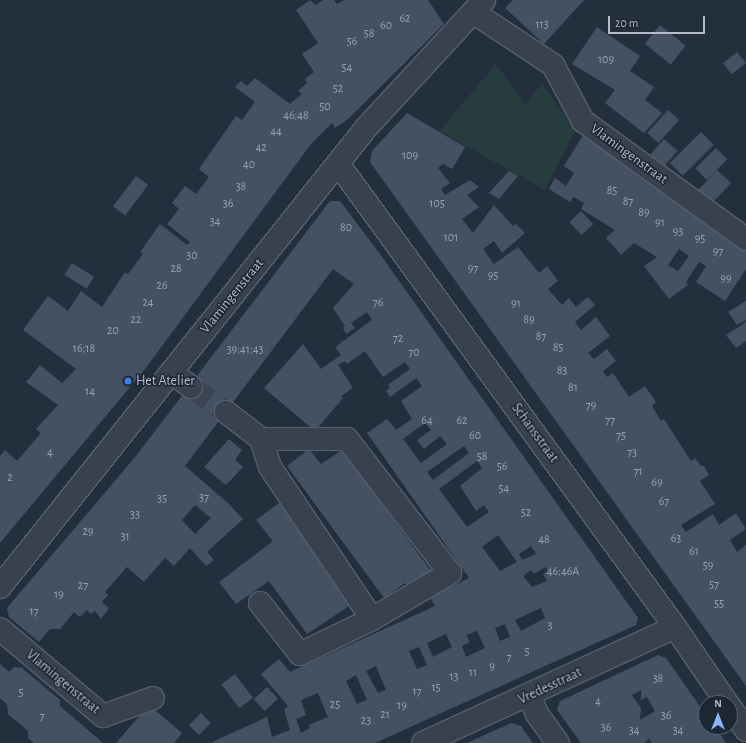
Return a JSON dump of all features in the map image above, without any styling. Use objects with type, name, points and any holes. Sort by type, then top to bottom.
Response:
[{"type":"street","name":"Vlamingenstraat","points":[[0,587],[366,128],[478,6],[553,65],[583,121],[746,240]]},
{"type":"street","name":"Schansstraat","points":[[338,165],[675,627],[722,695]]},
{"type":"street","points":[[171,372],[191,387]]},
{"type":"street","points":[[226,412],[261,438],[270,467],[372,619]]},
{"type":"street","points":[[260,603],[300,654],[372,619],[450,573],[347,438],[261,438]]},
{"type":"street","name":"Vredesstraat","points":[[423,743],[529,696],[675,627]]},
{"type":"street","name":"Vlamingenstraat","points":[[0,629],[103,716],[153,698]]},
{"type":"street","points":[[529,696],[537,714],[558,743]]},
{"type":"street","points":[[738,718],[746,730]]},
{"type":"green space","points":[[496,64],[525,104],[542,84],[576,129],[545,190],[439,131]]},
{"type":"building","points":[[310,0],[316,5],[323,0],[334,0],[337,4],[344,0],[428,0],[444,24],[347,120],[335,128],[332,123],[311,144],[145,369],[0,543],[0,456],[5,450],[17,461],[41,433],[36,429],[58,405],[26,382],[40,365],[62,383],[76,369],[23,330],[48,296],[68,311],[81,291],[102,307],[125,272],[128,274],[143,254],[140,252],[160,224],[187,245],[190,242],[167,224],[179,209],[172,203],[185,186],[196,194],[209,177],[199,169],[236,116],[242,120],[255,102],[235,87],[241,81],[247,86],[255,78],[290,104],[302,94],[298,91],[307,83],[305,79],[314,72],[302,54],[318,43],[296,10]]},
{"type":"building","points":[[513,0],[584,0],[544,44],[505,8]]},
{"type":"building","points":[[660,25],[686,46],[671,64],[645,44]]},
{"type":"building","points":[[597,27],[640,56],[630,71],[654,87],[645,100],[662,113],[644,133],[605,103],[615,90],[572,64]]},
{"type":"building","points":[[737,52],[746,63],[732,74],[723,63]]},
{"type":"building","points":[[668,110],[679,120],[658,143],[647,133]]},
{"type":"building","points":[[407,113],[465,147],[452,169],[443,164],[438,168],[450,183],[441,189],[445,195],[470,180],[479,187],[467,195],[479,207],[462,219],[473,233],[494,205],[513,226],[516,224],[525,233],[502,253],[494,241],[483,249],[494,264],[518,247],[539,273],[547,266],[558,281],[548,289],[562,305],[569,298],[576,307],[588,297],[595,305],[575,322],[581,330],[596,317],[610,336],[588,353],[594,359],[607,349],[616,361],[603,371],[607,377],[613,373],[629,397],[645,386],[656,402],[652,406],[661,421],[664,419],[691,461],[695,458],[701,466],[704,466],[709,475],[700,481],[715,504],[681,525],[686,532],[713,514],[719,525],[736,513],[746,529],[730,540],[737,552],[746,545],[746,686],[370,162],[372,151]]},
{"type":"building","points":[[585,132],[746,249],[746,269],[725,301],[696,282],[706,266],[699,262],[686,282],[688,285],[669,299],[644,266],[657,257],[634,243],[621,255],[606,238],[615,230],[581,209],[584,203],[574,197],[570,202],[549,189],[555,178],[566,186],[574,173],[564,166]],"holes":[[[679,249],[689,256],[678,271],[668,265]]]},
{"type":"building","points":[[701,132],[714,145],[683,176],[670,163]]},
{"type":"building","points":[[664,139],[678,151],[662,169],[648,157]]},
{"type":"building","points":[[716,148],[727,159],[707,180],[695,169]]},
{"type":"building","points":[[717,170],[731,183],[710,205],[697,192]]},
{"type":"building","points":[[509,171],[518,176],[499,199],[489,193]]},
{"type":"building","points":[[136,176],[148,185],[125,215],[113,206]]},
{"type":"building","points":[[330,201],[340,201],[380,254],[638,618],[636,625],[375,743],[210,743],[267,717],[272,737],[290,730],[284,709],[288,706],[261,674],[279,659],[290,672],[435,606],[430,597],[469,578],[367,433],[387,419],[396,430],[412,419],[401,401],[422,386],[416,378],[390,397],[386,391],[390,388],[388,385],[410,369],[405,362],[383,377],[365,351],[347,364],[345,361],[338,365],[353,388],[341,396],[343,398],[315,431],[264,388],[303,344],[321,369],[341,355],[335,347],[372,320],[367,312],[351,323],[355,328],[346,334],[343,328],[345,326],[333,308],[354,284],[333,269],[185,466],[228,503],[243,519],[207,552],[214,560],[206,566],[190,548],[174,566],[165,558],[144,582],[127,567],[105,592],[108,595],[102,602],[109,608],[101,619],[95,611],[91,614],[87,610],[80,617],[74,612],[60,629],[50,629],[39,642],[9,617],[7,608],[136,456]],"holes":[[[425,423],[431,430],[417,440],[424,449],[440,436],[447,444],[421,463],[403,439]],[[464,446],[469,453],[433,480],[427,472]],[[477,461],[482,468],[460,486],[476,511],[484,505],[489,512],[467,527],[439,489]],[[195,505],[211,518],[195,534],[182,520]],[[498,535],[517,562],[500,571],[482,547]],[[531,546],[536,554],[522,560],[519,554]],[[545,567],[548,570],[543,574],[547,581],[532,587],[523,576],[531,570],[534,574]],[[541,608],[545,618],[521,631],[515,620]],[[505,624],[510,637],[500,641],[495,628]],[[477,631],[485,648],[466,657],[462,646],[470,642],[466,635]],[[446,634],[452,647],[433,657],[427,643]],[[419,647],[427,665],[417,669],[409,651]],[[376,666],[386,690],[378,693],[366,671]],[[356,675],[367,700],[357,704],[346,681]],[[318,693],[328,717],[309,725],[310,728],[301,733],[296,719],[306,715],[301,700]]]},
{"type":"building","points":[[581,211],[593,224],[582,235],[569,222]]},
{"type":"building","points":[[72,263],[94,277],[87,289],[65,275]]},
{"type":"building","points":[[746,301],[746,320],[737,325],[728,312]]},
{"type":"building","points":[[746,322],[746,341],[736,348],[726,335]]},
{"type":"building","points":[[229,439],[242,450],[235,460],[243,467],[226,485],[204,467]]},
{"type":"building","points":[[309,449],[321,464],[342,450],[431,571],[409,587],[405,583],[384,598],[287,466]]},
{"type":"building","points":[[279,503],[352,604],[307,634],[269,581],[236,604],[219,582],[273,541],[256,520]]},
{"type":"building","points":[[658,655],[666,658],[698,704],[698,735],[720,735],[726,743],[652,743],[649,739],[644,743],[581,743],[557,710],[560,701]],"holes":[[[641,690],[641,700],[647,697],[655,711],[640,720],[641,708],[632,695]]]},
{"type":"building","points":[[0,664],[9,672],[14,667],[22,668],[60,700],[60,706],[103,743],[34,743],[28,738],[28,731],[8,714],[7,704],[0,698]]},
{"type":"building","points":[[235,674],[253,698],[239,708],[221,684]]},
{"type":"building","points":[[267,687],[278,699],[265,711],[254,699]]},
{"type":"building","points":[[149,705],[182,733],[174,743],[116,743]]},
{"type":"building","points":[[201,713],[211,723],[199,735],[189,725]]},
{"type":"building","points":[[511,723],[521,726],[533,743],[467,743]]},
{"type":"tunnel","points":[[191,387],[226,412]]},
{"type":"place","name":"Het Atelier","points":[[128,381]]}]
